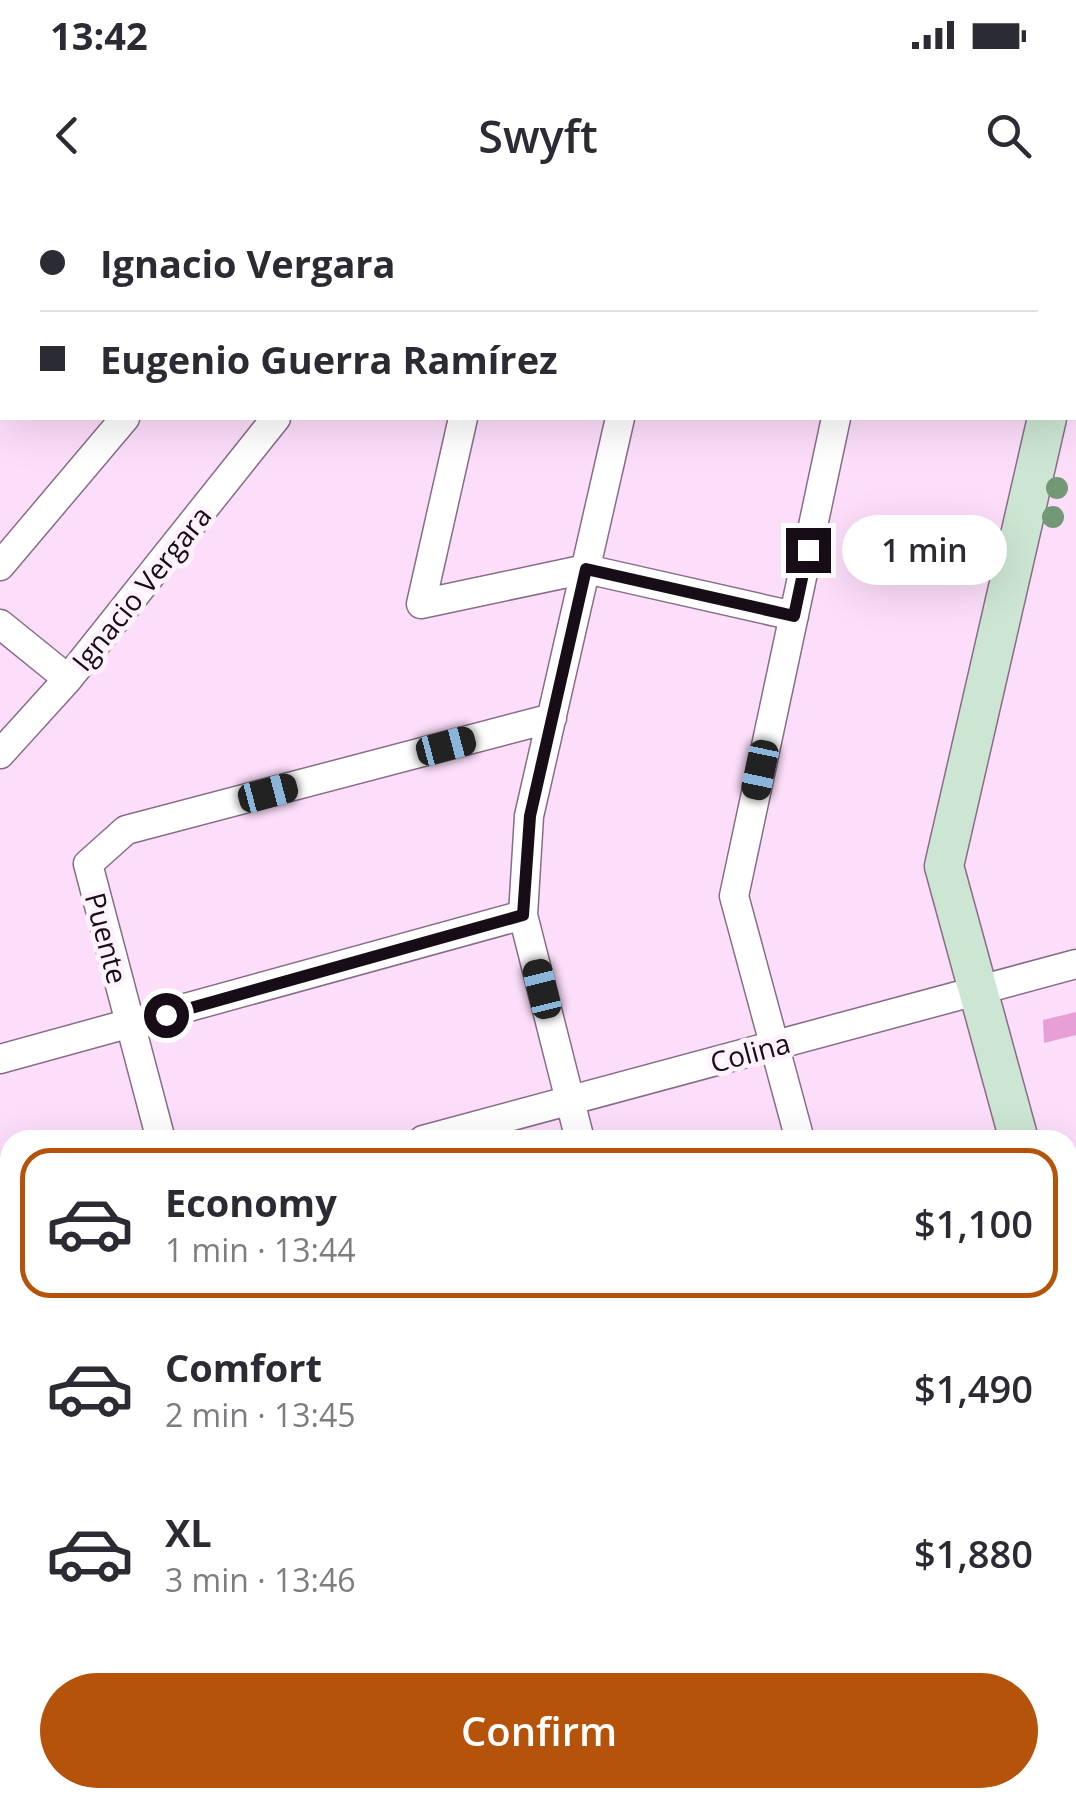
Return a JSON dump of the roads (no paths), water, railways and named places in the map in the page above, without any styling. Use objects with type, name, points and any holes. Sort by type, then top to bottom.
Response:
[{"type":"street","points":[[0,566],[123,420]]},
{"type":"street","name":"Ignacio Vergara","points":[[0,754],[68,679],[274,420]]},
{"type":"street","points":[[463,420],[420,604],[586,569],[794,616]]},
{"type":"street","points":[[577,1130],[523,915],[530,816],[620,420]]},
{"type":"street","points":[[797,1130],[734,896],[836,420]]},
{"type":"street","points":[[1016,1130],[944,866],[1047,420]]},
{"type":"street","points":[[0,624],[68,679]]},
{"type":"street","name":"Puente","points":[[158,1130],[88,864],[126,830],[552,718]]},
{"type":"street","points":[[0,1059],[523,915]]},
{"type":"street","name":"Colina","points":[[460,1130],[1076,964]]}]
